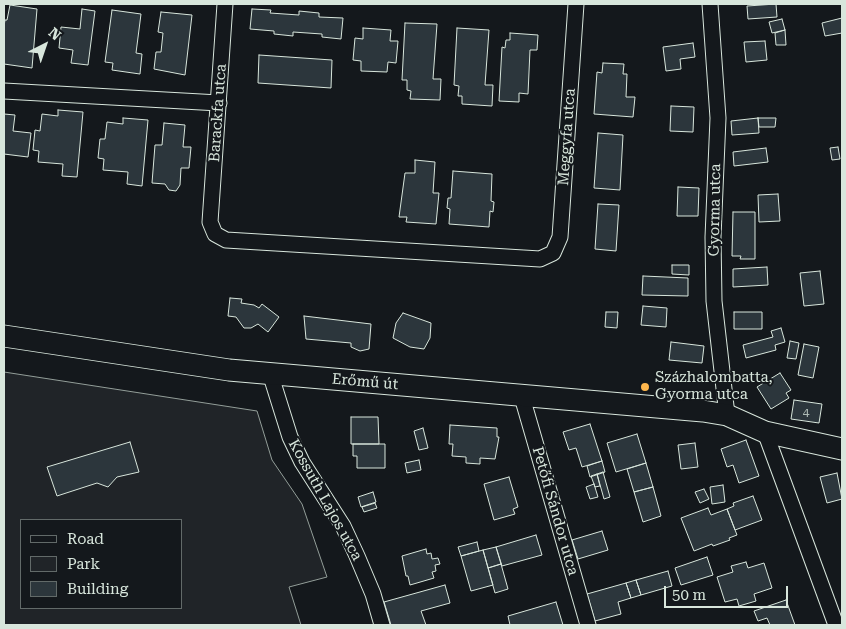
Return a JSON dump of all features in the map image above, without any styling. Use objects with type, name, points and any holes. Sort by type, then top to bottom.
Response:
[{"type":"street","name":"Barackfa utca","points":[[210,222],[226,4]]},
{"type":"street","name":"Meggyfa utca","points":[[210,222],[214,234],[226,240],[540,259],[553,253],[560,237],[576,4]]},
{"type":"street","name":"Gyorma utca","points":[[710,4],[718,118],[713,237],[714,301],[728,415]]},
{"type":"street","points":[[4,91],[219,103]]},
{"type":"street","name":"Erőmű út","points":[[4,336],[116,354],[270,373],[522,397],[693,410],[728,415],[765,432],[842,449]]},
{"type":"street","name":"Kossuth Lajos utca","points":[[270,373],[290,437],[302,462],[346,533],[373,594],[378,624]]},
{"type":"street","name":"Petőfi Sándor utca","points":[[522,397],[588,625]]},
{"type":"street","points":[[765,432],[836,625]]},
{"type":"green space","points":[[4,372],[257,411],[272,460],[302,504],[327,577],[289,587],[301,625],[4,625]]},
{"type":"building","points":[[776,4],[777,17],[748,19],[747,6]]},
{"type":"building","points":[[10,5],[37,9],[32,68],[4,64],[4,26]]},
{"type":"building","points":[[82,9],[95,11],[88,65],[71,63],[73,50],[59,48],[61,27],[80,29]]},
{"type":"building","points":[[252,9],[271,10],[270,13],[299,15],[299,11],[319,13],[319,17],[343,18],[341,39],[322,37],[322,34],[293,32],[293,36],[274,34],[274,31],[250,29]]},
{"type":"building","points":[[112,10],[141,14],[136,53],[142,54],[140,74],[112,70],[113,63],[105,62]]},
{"type":"building","points":[[161,12],[192,15],[185,75],[154,69],[156,52],[161,52],[163,33],[158,32]]},
{"type":"building","points":[[842,18],[842,33],[825,36],[822,23]]},
{"type":"building","points":[[782,19],[785,30],[772,33],[769,22]]},
{"type":"building","points":[[405,23],[437,24],[433,79],[441,79],[440,100],[410,99],[411,91],[407,90],[407,80],[402,80]]},
{"type":"building","points":[[363,28],[391,30],[390,41],[398,41],[396,63],[388,62],[387,72],[361,71],[361,61],[353,60],[355,38],[363,39]]},
{"type":"building","points":[[457,28],[489,30],[485,85],[493,85],[492,106],[462,104],[462,96],[458,96],[459,86],[454,85]]},
{"type":"building","points":[[785,30],[786,45],[776,45],[775,33]]},
{"type":"building","points":[[510,33],[538,35],[537,50],[530,50],[528,94],[519,93],[519,102],[499,101],[502,47],[505,48],[506,40],[510,40]]},
{"type":"building","points":[[765,41],[767,60],[746,62],[744,42]]},
{"type":"building","points":[[693,43],[695,57],[680,59],[681,69],[666,71],[663,47]]},
{"type":"building","points":[[259,55],[332,60],[331,88],[258,83]]},
{"type":"building","points":[[603,63],[624,64],[623,74],[627,74],[626,97],[635,97],[633,117],[594,114],[597,72],[602,73]]},
{"type":"building","points":[[671,106],[694,107],[693,132],[670,131]]},
{"type":"building","points":[[58,110],[83,112],[77,177],[62,176],[63,164],[38,162],[39,151],[33,150],[35,130],[40,131],[42,114],[58,116]]},
{"type":"building","points":[[4,114],[15,115],[13,131],[31,133],[28,157],[4,154]]},
{"type":"building","points":[[123,118],[148,120],[142,186],[127,184],[128,172],[103,170],[104,159],[98,158],[100,139],[105,139],[107,122],[123,124]]},
{"type":"building","points":[[758,118],[776,118],[775,127],[759,127]]},
{"type":"building","points":[[758,118],[759,133],[732,135],[731,121]]},
{"type":"building","points":[[164,123],[185,125],[183,147],[191,147],[189,168],[181,168],[180,185],[176,191],[169,190],[165,184],[152,183],[155,145],[162,145]]},
{"type":"building","points":[[598,133],[623,135],[620,190],[594,188]]},
{"type":"building","points":[[838,147],[840,159],[832,160],[830,148]]},
{"type":"building","points":[[766,148],[768,162],[734,166],[733,152]]},
{"type":"building","points":[[415,160],[435,162],[433,193],[439,193],[436,224],[406,222],[407,217],[399,217],[405,173],[415,173]]},
{"type":"building","points":[[453,171],[492,174],[491,201],[494,202],[493,212],[490,211],[489,227],[449,224],[450,209],[447,208],[448,198],[451,198]]},
{"type":"building","points":[[678,187],[699,188],[698,216],[677,216]]},
{"type":"building","points":[[778,194],[780,221],[759,222],[758,195]]},
{"type":"building","points":[[598,204],[619,205],[616,251],[595,249]]},
{"type":"building","points":[[733,212],[755,212],[755,259],[740,259],[741,256],[732,256]]},
{"type":"building","points":[[672,265],[689,265],[689,275],[672,274]]},
{"type":"building","points":[[767,267],[768,285],[733,287],[733,269]]},
{"type":"building","points":[[820,271],[824,304],[804,306],[800,273]]},
{"type":"building","points":[[643,276],[688,278],[688,296],[642,295]]},
{"type":"building","points":[[230,298],[242,299],[241,303],[254,305],[259,308],[262,304],[279,317],[268,332],[258,324],[251,328],[244,328],[236,317],[228,316]]},
{"type":"building","points":[[643,306],[667,308],[666,327],[641,325]]},
{"type":"building","points":[[606,312],[618,312],[617,328],[605,327]]},
{"type":"building","points":[[734,312],[762,312],[762,329],[734,329]]},
{"type":"building","points":[[403,313],[431,323],[430,338],[424,349],[410,347],[393,338],[396,323]]},
{"type":"building","points":[[304,316],[371,324],[369,349],[360,351],[351,347],[351,343],[306,339]]},
{"type":"building","points":[[781,328],[785,342],[775,345],[776,350],[746,358],[743,345],[773,337],[771,331]]},
{"type":"building","points":[[790,341],[799,343],[796,359],[787,358]]},
{"type":"building","points":[[671,342],[704,346],[702,363],[669,360]]},
{"type":"building","points":[[804,344],[819,347],[813,378],[798,375]]},
{"type":"building","points":[[780,373],[791,390],[786,393],[789,398],[771,409],[757,387]]},
{"type":"building","points":[[794,400],[822,404],[819,423],[791,419]]},
{"type":"building","points":[[351,417],[378,417],[379,444],[351,444]]},
{"type":"building","points":[[590,424],[602,461],[582,467],[576,448],[569,450],[563,432]]},
{"type":"building","points":[[450,425],[497,428],[497,437],[499,437],[495,459],[480,458],[480,464],[466,463],[466,457],[452,456],[453,444],[449,444]]},
{"type":"building","points":[[423,428],[428,448],[419,450],[414,431]]},
{"type":"building","points":[[637,434],[646,463],[616,472],[607,443]]},
{"type":"building","points":[[746,440],[759,476],[739,483],[733,465],[727,467],[721,449]]},
{"type":"building","points":[[130,442],[139,472],[117,477],[108,487],[97,483],[57,496],[47,467]]},
{"type":"building","points":[[695,443],[698,467],[681,469],[678,445]]},
{"type":"building","points":[[353,444],[385,444],[385,468],[357,468],[357,456],[353,456]]},
{"type":"building","points":[[419,460],[421,470],[407,473],[405,463]]},
{"type":"building","points":[[602,461],[605,472],[590,477],[587,466]]},
{"type":"building","points":[[646,463],[653,487],[634,492],[627,469]]},
{"type":"building","points":[[603,472],[610,497],[604,499],[597,474]]},
{"type":"building","points":[[837,473],[842,499],[827,503],[820,477]]},
{"type":"building","points":[[597,474],[600,486],[595,487],[591,476]]},
{"type":"building","points":[[509,477],[518,507],[513,509],[515,514],[494,520],[484,484]]},
{"type":"building","points":[[594,484],[598,497],[590,499],[586,487]]},
{"type":"building","points":[[723,485],[725,502],[712,504],[710,487]]},
{"type":"building","points":[[653,487],[661,516],[643,522],[634,492]]},
{"type":"building","points":[[704,489],[709,499],[700,503],[695,492]]},
{"type":"building","points":[[373,492],[376,502],[361,507],[358,497]]},
{"type":"building","points":[[753,496],[762,520],[735,530],[727,509],[734,506],[733,503]]},
{"type":"building","points":[[375,503],[377,508],[364,512],[362,507]]},
{"type":"building","points":[[708,508],[711,515],[727,509],[737,535],[729,538],[730,540],[694,551],[681,518]]},
{"type":"building","points":[[602,531],[608,550],[578,559],[572,540]]},
{"type":"building","points":[[536,535],[542,555],[502,566],[496,547]]},
{"type":"building","points":[[477,542],[479,551],[461,556],[458,547]]},
{"type":"building","points":[[496,547],[501,564],[488,568],[483,550]]},
{"type":"building","points":[[426,549],[427,554],[431,553],[432,559],[438,558],[440,564],[435,565],[436,571],[432,572],[434,578],[410,585],[402,556]]},
{"type":"building","points":[[483,550],[493,585],[471,591],[461,556]]},
{"type":"building","points":[[707,557],[713,575],[681,585],[675,568]]},
{"type":"building","points":[[746,562],[748,568],[764,563],[772,588],[754,594],[756,601],[739,606],[737,599],[725,602],[717,577],[733,572],[731,566]]},
{"type":"building","points":[[501,564],[508,589],[495,593],[488,568]]},
{"type":"building","points":[[668,571],[672,586],[641,595],[636,580]]},
{"type":"building","points":[[636,580],[641,595],[631,598],[626,583]]},
{"type":"building","points":[[626,583],[631,598],[618,602],[621,614],[595,621],[587,594]]},
{"type":"building","points":[[445,585],[450,603],[421,611],[426,625],[391,625],[384,602]]},
{"type":"building","points":[[786,600],[795,625],[770,625],[767,618],[758,621],[754,611]]},
{"type":"building","points":[[556,602],[563,625],[510,625],[508,616]]},
{"type":"place","name":"Százhalombatta, Gyorma utca","points":[[645,387]]}]
